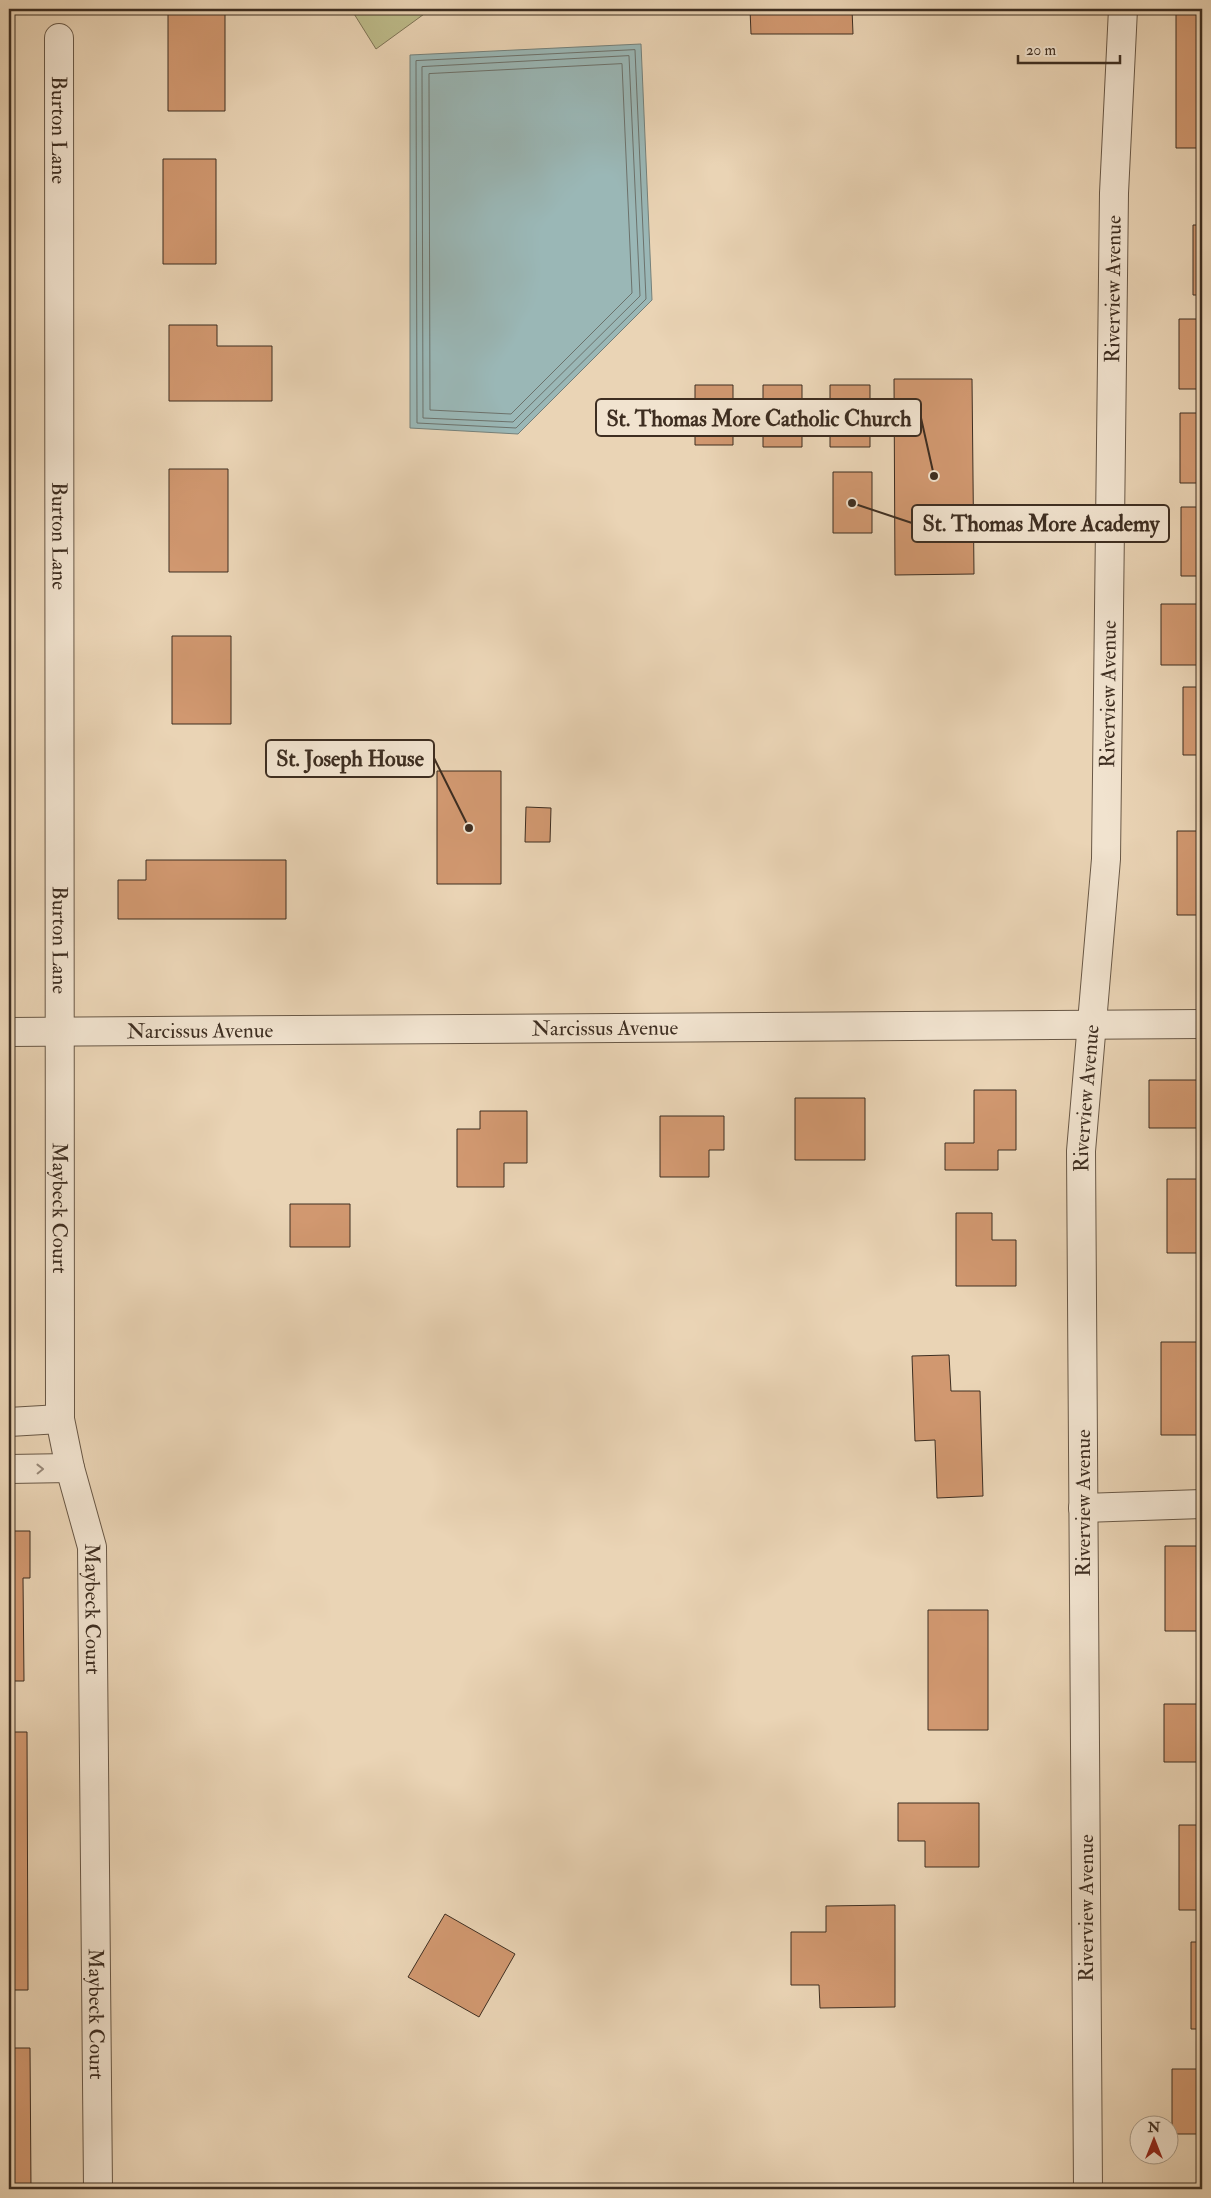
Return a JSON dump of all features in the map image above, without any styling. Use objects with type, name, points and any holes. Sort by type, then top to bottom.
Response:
[{"type":"street","name":"Riverview Avenue","points":[[1088,2189],[1081,1151],[1106,859],[1114,193],[1123,9]]},
{"type":"street","name":"Burton Lane","points":[[59,38],[61,1032]]},
{"type":"street","name":"Narcissus Avenue","points":[[9,1032],[1202,1024]]},
{"type":"street","name":"Maybeck Court","points":[[61,1032],[60,1419],[70,1468],[92,1547],[98,2189]]},
{"type":"street","points":[[9,1422],[60,1419]]},
{"type":"street","points":[[9,1469],[70,1468]]},
{"type":"street","points":[[1083,1508],[1202,1504]]},
{"type":"shaded area","points":[[351,9],[431,9],[376,49]]},
{"type":"water","points":[[641,44],[652,300],[518,434],[410,428],[410,55]]},
{"type":"building","points":[[168,9],[225,9],[225,111],[168,111]]},
{"type":"building","points":[[750,9],[852,9],[853,34],[751,34]]},
{"type":"building","points":[[1176,12],[1202,12],[1202,148],[1176,148]]},
{"type":"building","points":[[163,159],[216,159],[216,264],[163,264]]},
{"type":"building","points":[[1193,225],[1202,225],[1202,295],[1193,295]]},
{"type":"building","points":[[1179,319],[1202,319],[1202,389],[1179,389]]},
{"type":"building","points":[[169,325],[217,325],[217,346],[272,346],[272,401],[169,401]]},
{"type":"building","points":[[894,379],[972,379],[974,574],[895,575]]},
{"type":"building","points":[[695,385],[733,385],[733,445],[695,445]]},
{"type":"building","points":[[763,385],[802,385],[802,447],[763,447]]},
{"type":"building","points":[[830,385],[870,385],[870,447],[830,447]]},
{"type":"building","points":[[1180,413],[1202,413],[1202,483],[1180,483]]},
{"type":"building","points":[[169,469],[228,469],[228,572],[169,572]]},
{"type":"building","points":[[833,472],[872,472],[872,533],[833,533]]},
{"type":"building","points":[[1181,507],[1202,507],[1202,576],[1181,576]]},
{"type":"building","points":[[1161,604],[1202,604],[1202,665],[1161,665]]},
{"type":"building","points":[[172,636],[231,636],[231,724],[172,724]]},
{"type":"building","points":[[1183,687],[1202,687],[1202,755],[1183,755]]},
{"type":"building","points":[[437,771],[501,771],[501,884],[437,884]]},
{"type":"building","points":[[526,807],[551,808],[550,842],[525,842]]},
{"type":"building","points":[[1177,831],[1202,831],[1202,915],[1177,915]]},
{"type":"building","points":[[146,860],[286,860],[286,919],[118,919],[118,880],[146,880]]},
{"type":"building","points":[[1149,1080],[1202,1080],[1202,1128],[1149,1128]]},
{"type":"building","points":[[974,1090],[1016,1090],[1016,1150],[998,1150],[998,1170],[945,1170],[945,1143],[974,1143]]},
{"type":"building","points":[[795,1098],[865,1098],[865,1160],[795,1160]]},
{"type":"building","points":[[480,1111],[527,1111],[527,1163],[504,1163],[504,1187],[457,1187],[457,1129],[480,1129]]},
{"type":"building","points":[[660,1116],[724,1116],[724,1150],[709,1150],[709,1177],[660,1177]]},
{"type":"building","points":[[1167,1179],[1202,1179],[1202,1253],[1167,1253]]},
{"type":"building","points":[[290,1204],[350,1204],[350,1247],[290,1247]]},
{"type":"building","points":[[956,1213],[992,1213],[992,1240],[1016,1240],[1016,1286],[956,1286]]},
{"type":"building","points":[[1161,1342],[1202,1342],[1202,1435],[1161,1435]]},
{"type":"building","points":[[949,1355],[951,1391],[980,1391],[983,1496],[937,1498],[935,1440],[915,1441],[912,1356]]},
{"type":"building","points":[[9,1531],[30,1531],[30,1578],[23,1578],[24,1681],[9,1681]]},
{"type":"building","points":[[1165,1546],[1202,1546],[1202,1631],[1165,1631]]},
{"type":"building","points":[[928,1610],[988,1610],[988,1730],[928,1730]]},
{"type":"building","points":[[1164,1704],[1202,1704],[1202,1762],[1164,1762]]},
{"type":"building","points":[[9,1732],[27,1732],[28,1990],[9,1990]]},
{"type":"building","points":[[898,1803],[979,1803],[979,1867],[925,1867],[925,1841],[898,1841]]},
{"type":"building","points":[[1179,1825],[1202,1825],[1202,1910],[1179,1910]]},
{"type":"building","points":[[895,1905],[895,2007],[820,2008],[819,1985],[791,1985],[791,1932],[826,1932],[826,1906]]},
{"type":"building","points":[[445,1914],[515,1954],[479,2017],[408,1977]]},
{"type":"building","points":[[1191,1942],[1202,1942],[1202,2029],[1191,2029]]},
{"type":"building","points":[[9,2048],[30,2048],[31,2189],[9,2189]]},
{"type":"building","points":[[1172,2069],[1202,2069],[1202,2134],[1178,2134],[1178,2116],[1172,2116]]},
{"type":"building","points":[[1175,2184],[1202,2184],[1202,2189],[1175,2189]]},
{"type":"place","name":"St. Thomas More Catholic Church","points":[[934,476]]},
{"type":"place","name":"St. Thomas More Academy","points":[[852,503]]},
{"type":"place","name":"St. Joseph House","points":[[469,828]]}]
